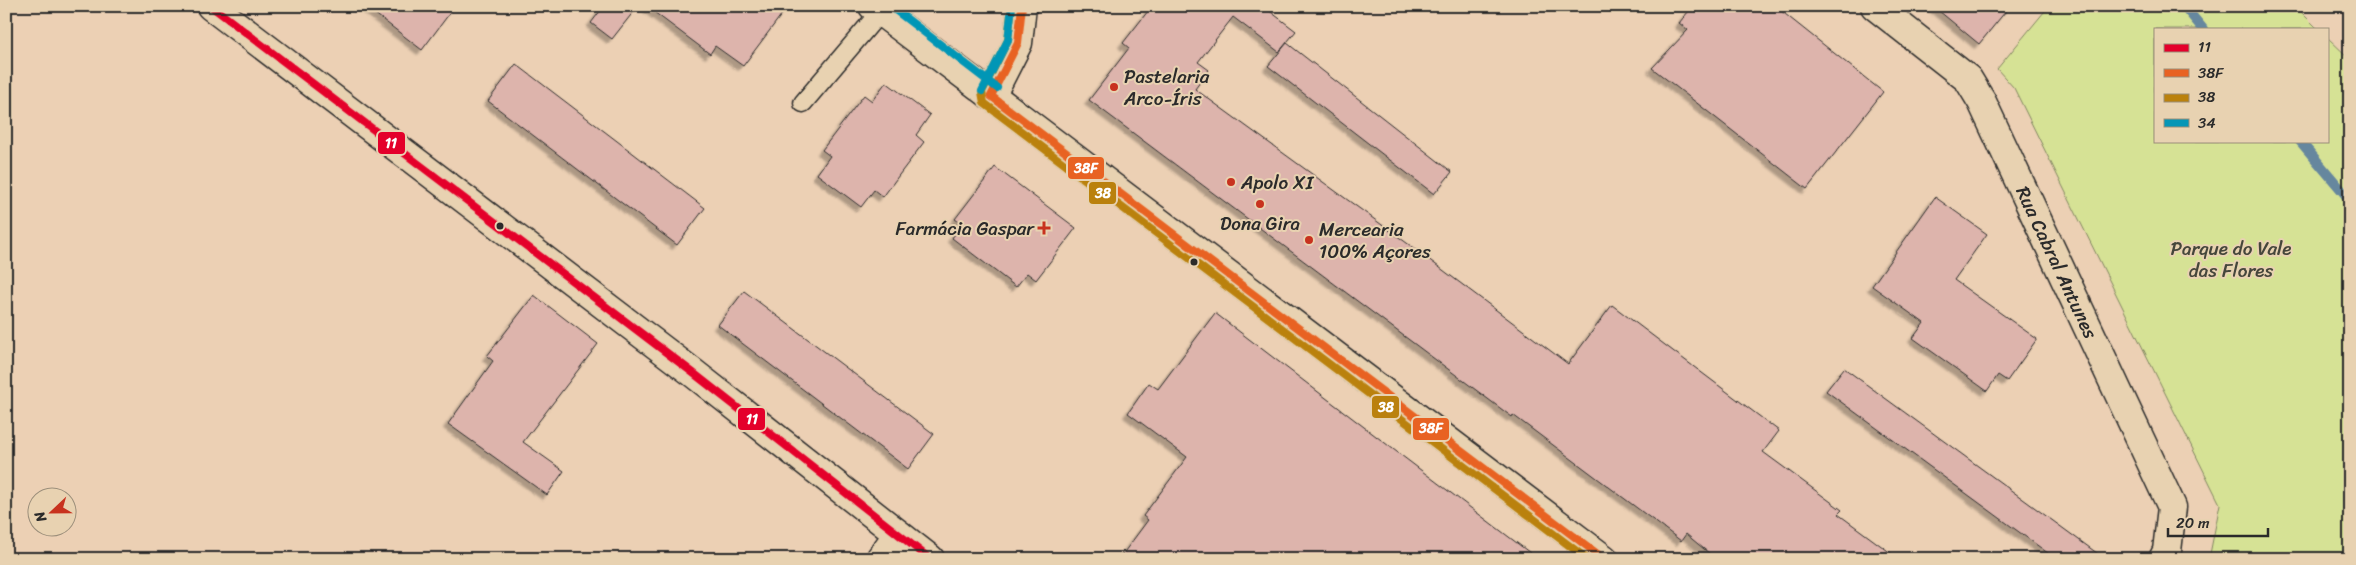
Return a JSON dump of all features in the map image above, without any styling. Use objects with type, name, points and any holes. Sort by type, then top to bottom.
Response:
[{"type":"street","points":[[211,6],[692,372],[930,559]]},
{"type":"street","points":[[991,96],[1018,43],[1022,6]]},
{"type":"street","name":"Rua Cabral Antunes","points":[[1875,6],[1968,79],[1982,102],[2172,507],[2167,551],[2163,559]]},
{"type":"street","points":[[877,9],[1604,559]]},
{"type":"street","points":[[880,559],[898,534]]},
{"type":"lane","points":[[803,103],[877,9]]},
{"type":"green space","name":"Parque do Vale das Flores","points":[[2049,6],[2295,6],[2317,28],[2154,28],[2154,142],[2328,142],[2328,38],[2350,59],[2350,559],[2209,559],[2220,504],[2014,88],[1997,69]]},
{"type":"building","points":[[365,6],[455,6],[422,50]]},
{"type":"building","points":[[604,6],[638,6],[612,39],[591,23]]},
{"type":"building","points":[[646,6],[788,6],[743,66],[715,46],[710,54]]},
{"type":"building","points":[[1152,6],[1263,6],[1296,31],[1279,52],[1233,17],[1198,62],[1209,70],[1195,89],[1411,246],[1568,364],[1612,305],[1779,431],[1763,452],[1842,510],[1838,514],[1899,559],[1716,559],[1686,534],[1681,541],[1513,415],[1512,417],[1089,100],[1129,48],[1123,43]]},
{"type":"building","points":[[1693,6],[1775,6],[1883,92],[1807,189],[1652,68],[1688,30],[1679,23]]},
{"type":"building","points":[[1933,6],[2010,6],[1979,44]]},
{"type":"building","points":[[1287,43],[1452,172],[1434,194],[1268,66]]},
{"type":"building","points":[[516,64],[705,208],[677,245],[488,101]]},
{"type":"building","points":[[886,82],[930,115],[916,135],[924,142],[883,197],[874,190],[861,207],[817,174],[830,156],[822,150],[864,95],[872,101]]},
{"type":"building","points":[[995,167],[1076,228],[1036,280],[1027,273],[1016,287],[952,238],[962,224],[955,219]]},
{"type":"building","points":[[1935,197],[1987,234],[1954,280],[2037,339],[2007,381],[1998,375],[1987,391],[1913,338],[1924,323],[1872,286]]},
{"type":"building","points":[[744,291],[934,434],[908,469],[718,325]]},
{"type":"building","points":[[534,295],[598,344],[523,442],[564,471],[547,495],[448,424],[493,361],[487,356]]},
{"type":"building","points":[[1215,313],[1538,559],[1119,559],[1148,520],[1143,516],[1187,457],[1128,413],[1149,383],[1158,389]]},
{"type":"building","points":[[1844,368],[2105,559],[2056,559],[1826,391]]},
{"type":"waterway","points":[[2184,6],[2202,28]]},
{"type":"waterway","points":[[2301,142],[2350,200]]},
{"type":"transit line","name":"11","points":[[211,6],[692,372],[930,559]]},
{"type":"transit line","name":"34","points":[[890,6],[997,88]]},
{"type":"transit line","name":"38","points":[[1012,6],[1008,40],[982,92],[984,103],[1587,559]]},
{"type":"transit line","name":"34","points":[[982,91],[1008,40],[1012,6]]},
{"type":"transit line","name":"38F","points":[[1022,6],[1018,43],[991,96],[1604,559]]},
{"type":"place","name":"Pastelaria Arco-Íris","points":[[1114,87]]},
{"type":"place","name":"Apolo XI","points":[[1231,182]]},
{"type":"place","name":"Dona Gira","points":[[1260,204]]},
{"type":"place","name":"Farmácia Gaspar","points":[[1044,228]]},
{"type":"place","name":"Mercearia 100% Açores","points":[[1309,240]]}]
